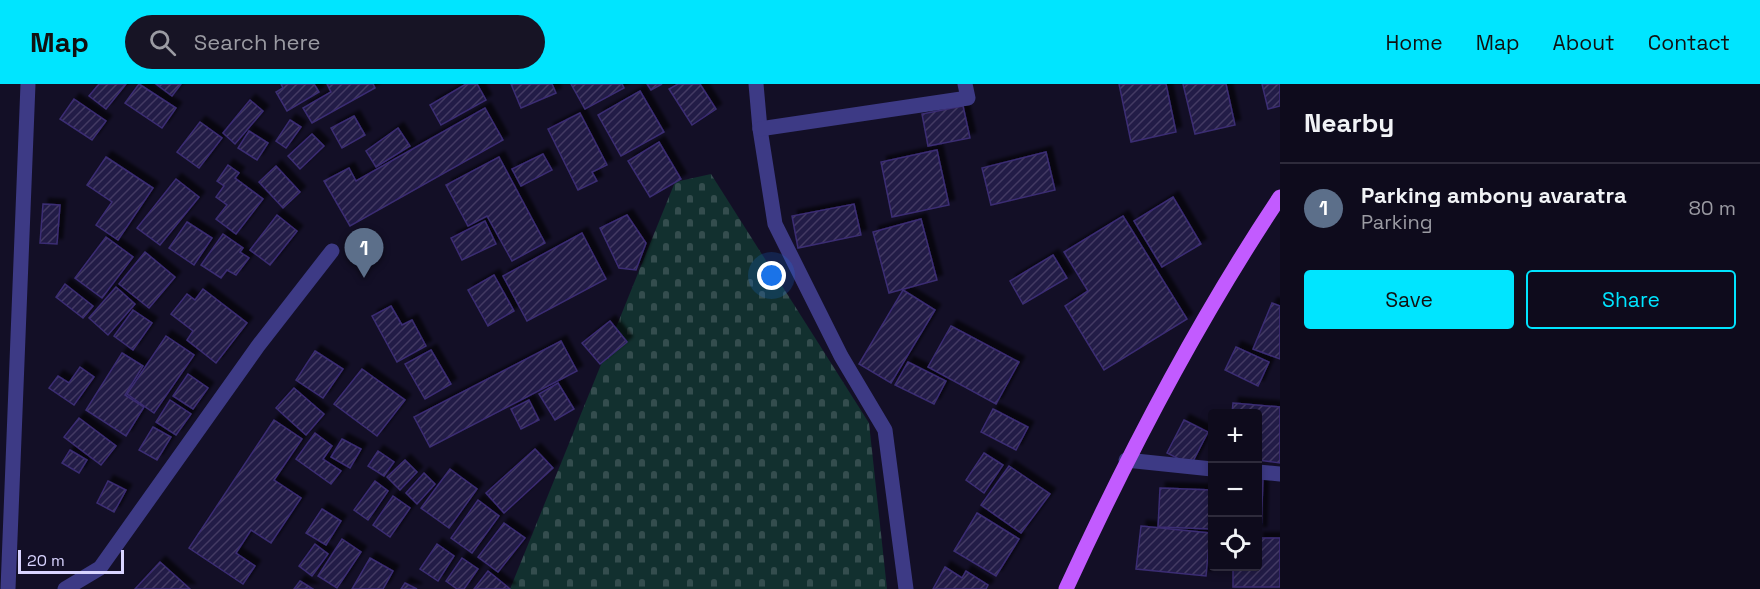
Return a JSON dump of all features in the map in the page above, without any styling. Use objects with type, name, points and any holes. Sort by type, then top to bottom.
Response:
[{"type":"main road","points":[[1066,589],[1126,460],[1240,258],[1280,197]]},
{"type":"street","points":[[8,589],[28,84]]},
{"type":"street","points":[[756,84],[760,129],[775,224],[841,356],[885,430],[906,589]]},
{"type":"street","points":[[760,129],[968,98],[965,84]]},
{"type":"street","points":[[65,589],[100,568],[258,346],[332,251]]},
{"type":"street","points":[[1126,460],[1208,469]]},
{"type":"street","points":[[1262,472],[1280,474]]},
{"type":"green space","points":[[711,174],[869,423],[887,589],[510,589],[675,182]]},
{"type":"building","points":[[99,84],[126,84],[106,109],[89,96]]},
{"type":"building","points":[[139,84],[176,108],[162,128],[125,103]]},
{"type":"building","points":[[156,84],[181,84],[172,96]]},
{"type":"building","points":[[281,84],[314,84],[319,92],[287,111],[276,92],[283,88]]},
{"type":"building","points":[[327,84],[373,84],[375,88],[312,123],[303,108],[331,92]]},
{"type":"building","points":[[466,84],[477,84],[486,100],[441,125],[430,105]]},
{"type":"building","points":[[511,84],[552,84],[556,93],[521,108]]},
{"type":"building","points":[[571,84],[622,84],[624,88],[585,109]]},
{"type":"building","points":[[647,84],[662,84],[651,90]]},
{"type":"building","points":[[678,84],[700,84],[716,109],[692,125],[669,89]]},
{"type":"building","points":[[1119,84],[1166,84],[1176,132],[1131,142]]},
{"type":"building","points":[[1183,84],[1226,84],[1235,125],[1195,134]]},
{"type":"building","points":[[1262,84],[1280,84],[1280,106],[1268,109]]},
{"type":"building","points":[[640,91],[664,132],[621,156],[598,115]]},
{"type":"building","points":[[74,99],[106,121],[92,140],[60,119]]},
{"type":"building","points":[[250,100],[263,111],[235,144],[223,133]]},
{"type":"building","points":[[963,106],[970,138],[928,146],[922,114]]},
{"type":"building","points":[[485,108],[503,140],[350,226],[324,181],[349,168],[356,181]]},
{"type":"building","points":[[580,113],[607,165],[592,172],[597,181],[578,190],[548,129]]},
{"type":"building","points":[[354,116],[365,135],[342,148],[331,128]]},
{"type":"building","points":[[290,120],[301,127],[286,148],[276,141]]},
{"type":"building","points":[[200,122],[222,138],[199,168],[177,152]]},
{"type":"building","points":[[398,128],[410,146],[376,167],[366,151]]},
{"type":"building","points":[[249,131],[268,143],[257,160],[238,148]]},
{"type":"building","points":[[312,134],[324,146],[300,169],[288,156]]},
{"type":"building","points":[[659,142],[681,179],[650,197],[628,161]]},
{"type":"building","points":[[937,150],[949,205],[892,217],[881,162]]},
{"type":"building","points":[[1046,152],[1055,190],[991,205],[982,168]]},
{"type":"building","points":[[543,154],[552,170],[521,186],[512,169]]},
{"type":"building","points":[[106,157],[153,188],[118,240],[96,225],[112,202],[87,185]]},
{"type":"building","points":[[499,157],[545,243],[512,261],[487,216],[468,226],[446,185]]},
{"type":"building","points":[[228,165],[239,173],[235,178],[263,199],[236,234],[216,219],[227,205],[216,197],[224,186],[217,181]]},
{"type":"building","points":[[276,166],[300,192],[283,208],[259,182]]},
{"type":"building","points":[[176,179],[199,197],[160,245],[137,228]]},
{"type":"building","points":[[1173,197],[1201,244],[1162,267],[1134,221]]},
{"type":"building","points":[[43,204],[60,205],[57,244],[40,243]]},
{"type":"building","points":[[854,204],[861,235],[798,248],[792,216]]},
{"type":"building","points":[[277,215],[297,231],[270,265],[250,250]]},
{"type":"building","points":[[627,215],[646,243],[636,270],[619,268],[600,228]]},
{"type":"building","points":[[1123,216],[1187,319],[1104,370],[1065,306],[1088,291],[1064,252]]},
{"type":"building","points":[[921,219],[937,280],[889,293],[873,232]]},
{"type":"building","points":[[485,221],[496,244],[462,260],[451,238]]},
{"type":"building","points":[[187,222],[212,238],[194,265],[169,248]]},
{"type":"building","points":[[582,233],[606,279],[527,321],[503,276]]},
{"type":"building","points":[[223,234],[243,248],[240,252],[249,258],[236,275],[227,270],[221,278],[201,265]]},
{"type":"building","points":[[106,237],[133,257],[102,298],[75,278]]},
{"type":"building","points":[[145,252],[175,277],[149,308],[119,284]]},
{"type":"building","points":[[1053,255],[1067,278],[1023,304],[1010,281]]},
{"type":"building","points":[[494,275],[514,311],[488,326],[468,290]]},
{"type":"building","points":[[65,284],[93,306],[83,318],[56,297]]},
{"type":"building","points":[[116,287],[135,304],[108,335],[89,318]]},
{"type":"building","points":[[203,289],[247,323],[216,363],[187,340],[193,331],[171,314],[187,294],[195,300]]},
{"type":"building","points":[[903,290],[935,310],[891,383],[859,364]]},
{"type":"building","points":[[1272,303],[1280,306],[1280,359],[1253,349]]},
{"type":"building","points":[[391,306],[402,325],[412,320],[426,346],[397,362],[372,316]]},
{"type":"building","points":[[133,310],[152,323],[133,350],[114,336]]},
{"type":"building","points":[[610,321],[627,342],[600,364],[582,343]]},
{"type":"building","points":[[951,326],[1019,362],[996,404],[928,367]]},
{"type":"building","points":[[166,336],[194,355],[154,413],[127,394]]},
{"type":"building","points":[[561,341],[577,371],[430,447],[414,417]]},
{"type":"building","points":[[1236,347],[1269,362],[1258,386],[1225,370]]},
{"type":"building","points":[[431,350],[451,384],[425,399],[405,364]]},
{"type":"building","points":[[315,351],[343,369],[323,398],[296,380]]},
{"type":"building","points":[[122,353],[143,366],[125,395],[144,407],[126,436],[86,410]]},
{"type":"building","points":[[908,362],[946,381],[934,404],[895,385]]},
{"type":"building","points":[[80,367],[94,377],[74,405],[49,388],[58,376],[69,383]]},
{"type":"building","points":[[362,369],[405,400],[377,436],[334,404]]},
{"type":"building","points":[[188,374],[208,388],[193,409],[173,396]]},
{"type":"building","points":[[558,383],[574,409],[555,420],[539,394]]},
{"type":"building","points":[[294,388],[324,414],[306,435],[276,408]]},
{"type":"building","points":[[170,400],[191,414],[176,435],[156,422]]},
{"type":"building","points":[[529,400],[539,420],[521,429],[511,409]]},
{"type":"building","points":[[1233,403],[1280,407],[1280,463],[1262,461],[1262,409],[1232,409]]},
{"type":"building","points":[[993,409],[1028,427],[1016,450],[981,432]]},
{"type":"building","points":[[79,418],[116,446],[101,465],[64,437]]},
{"type":"building","points":[[274,420],[302,439],[274,480],[301,498],[271,543],[251,530],[236,553],[255,566],[243,584],[189,548]]},
{"type":"building","points":[[1184,420],[1208,432],[1191,465],[1167,453]]},
{"type":"building","points":[[153,427],[171,437],[157,460],[139,450]]},
{"type":"building","points":[[315,433],[332,446],[323,459],[341,471],[331,484],[296,459]]},
{"type":"building","points":[[342,439],[361,449],[350,468],[331,457]]},
{"type":"building","points":[[535,449],[553,468],[504,513],[486,493]]},
{"type":"building","points":[[70,450],[87,460],[79,473],[62,463]]},
{"type":"building","points":[[378,451],[394,462],[384,476],[368,466]]},
{"type":"building","points":[[984,453],[1003,465],[984,493],[966,480]]},
{"type":"building","points":[[405,460],[417,472],[400,490],[387,477]]},
{"type":"building","points":[[1009,466],[1050,494],[1021,533],[981,505]]},
{"type":"building","points":[[450,469],[477,489],[449,528],[421,508]]},
{"type":"building","points":[[424,473],[435,484],[417,504],[406,493]]},
{"type":"building","points":[[108,481],[126,490],[114,512],[97,503]]},
{"type":"building","points":[[375,481],[388,491],[368,520],[354,510]]},
{"type":"building","points":[[1160,488],[1208,490],[1208,529],[1158,527]]},
{"type":"building","points":[[393,496],[410,508],[390,537],[373,525]]},
{"type":"building","points":[[478,500],[499,516],[472,553],[451,538]]},
{"type":"building","points":[[322,509],[341,521],[326,545],[306,533]]},
{"type":"building","points":[[977,513],[1019,539],[996,576],[954,551]]},
{"type":"building","points":[[504,523],[525,538],[498,572],[478,557]]},
{"type":"building","points":[[1141,526],[1208,533],[1206,576],[1136,569]]},
{"type":"building","points":[[1262,538],[1280,538],[1280,587],[1233,587],[1233,571],[1262,571]]},
{"type":"building","points":[[342,539],[361,552],[337,588],[318,576]]},
{"type":"building","points":[[315,544],[328,554],[312,576],[299,566]]},
{"type":"building","points":[[437,544],[454,556],[438,581],[420,569]]},
{"type":"building","points":[[370,558],[393,571],[383,589],[352,589]]},
{"type":"building","points":[[462,558],[478,569],[464,589],[457,589],[446,581]]},
{"type":"building","points":[[160,562],[190,589],[135,589]]},
{"type":"building","points":[[945,567],[962,578],[966,571],[988,585],[986,589],[933,589]]},
{"type":"building","points":[[488,571],[510,589],[474,589]]},
{"type":"building","points":[[300,581],[313,589],[294,589]]},
{"type":"building","points":[[405,583],[417,589],[401,589]]},
{"type":"place","name":"Parking ambony avaratra","points":[[364,278]]}]
